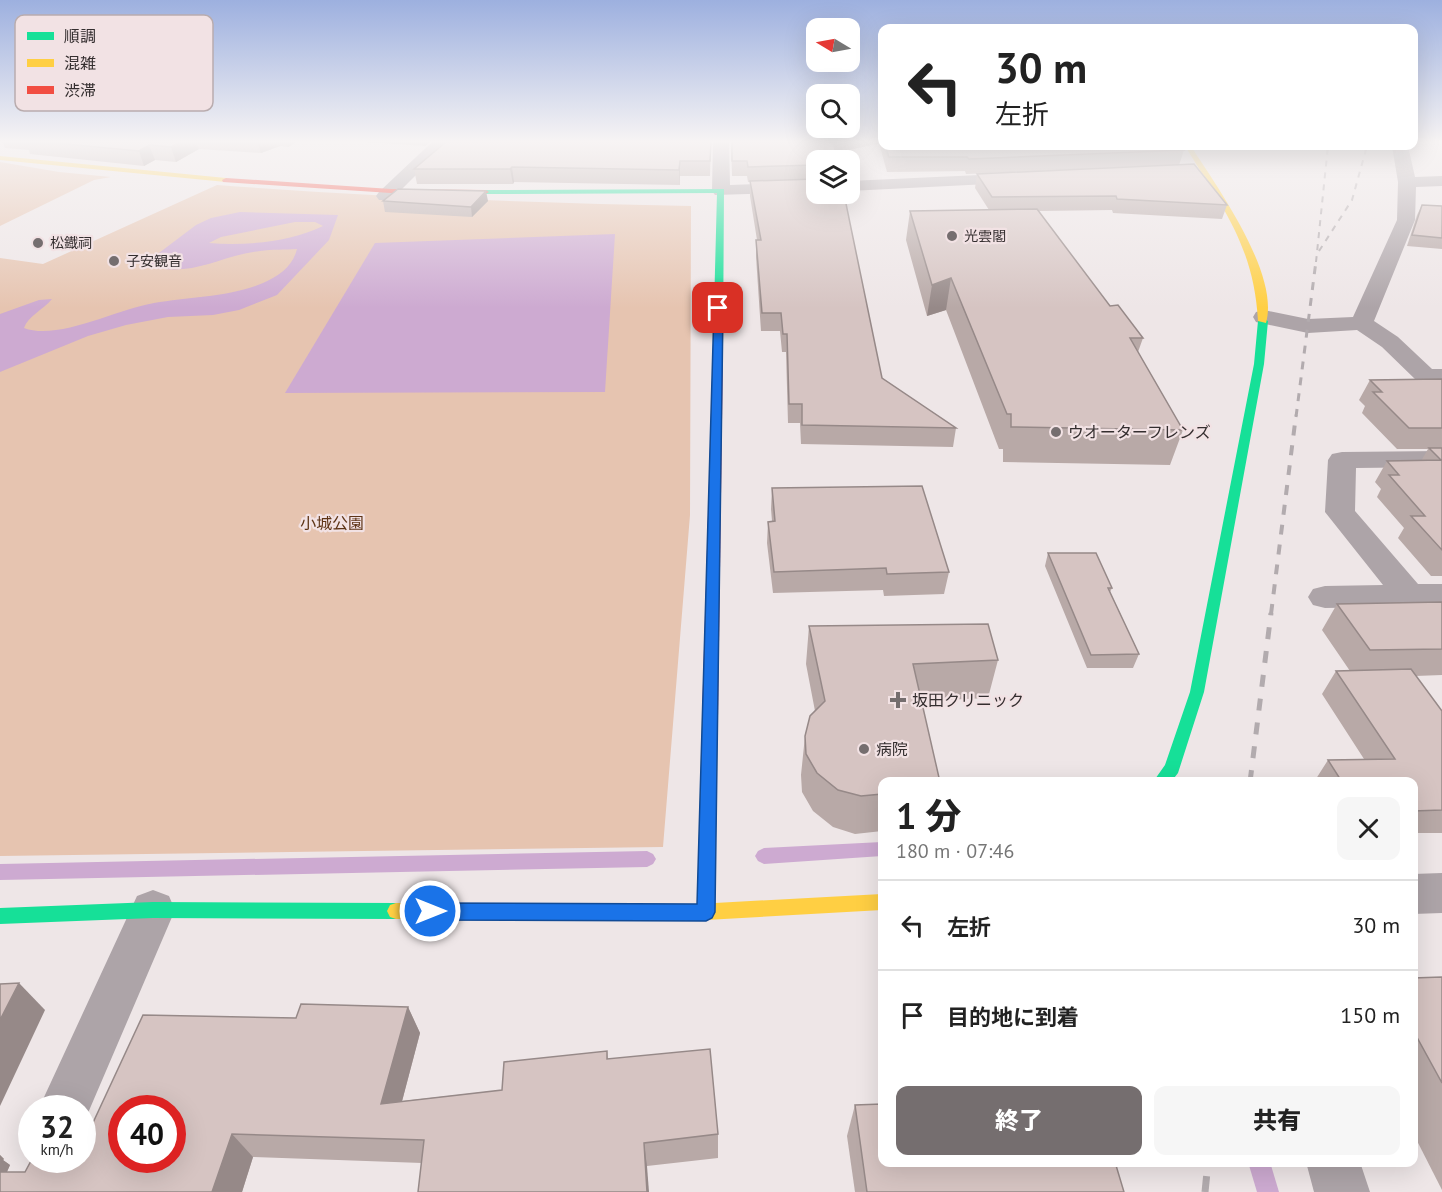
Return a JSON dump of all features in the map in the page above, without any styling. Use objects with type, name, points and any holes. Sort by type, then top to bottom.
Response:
[{"type":"street","points":[[706,912],[721,197]]},
{"type":"street","points":[[1165,777],[1172,768],[1197,693],[1259,364],[1264,317],[1259,275],[1242,232],[1219,197]]},
{"type":"street","points":[[1362,323],[1406,220],[1407,197]]},
{"type":"street","points":[[1264,317],[1308,326],[1362,323],[1390,342],[1437,381]]},
{"type":"street","points":[[1409,595],[1340,512],[1342,460],[1442,459]]},
{"type":"street","points":[[1325,597],[1442,595]]},
{"type":"street","points":[[1418,894],[1442,893]]},
{"type":"street","points":[[0,916],[153,910],[706,912],[878,902]]},
{"type":"street","points":[[71,1095],[153,910]]},
{"type":"street","points":[[1334,1167],[1342,1192]]},
{"type":"green space","points":[[0,197],[60,197],[0,226]]},
{"type":"green space","name":"小城公園","points":[[191,197],[407,197],[691,206],[690,515],[663,847],[0,856],[0,258],[43,264]]},
{"type":"shaded area","points":[[240,212],[338,215],[329,240],[277,295],[239,310],[213,315],[168,317],[126,325],[88,336],[0,372],[0,314],[39,300],[52,299],[29,320],[24,328],[38,331],[70,327],[139,306],[250,288],[280,274],[295,255],[297,249],[269,250],[192,268],[163,269],[146,266],[151,259],[196,225],[211,218]],"holes":[[[295,222],[315,222],[323,226],[296,236],[268,242],[209,243],[221,237]]]},
{"type":"shaded area","points":[[615,234],[605,392],[285,393],[375,243]]},
{"type":"building","points":[[388,197],[481,197],[471,207],[383,201]]},
{"type":"building","points":[[753,197],[806,197],[806,204],[846,204],[882,378],[956,428],[802,425],[802,404],[789,404],[787,334],[783,334],[781,313],[762,313],[756,240],[761,240]]},
{"type":"building","points":[[1116,197],[1220,197],[1227,205],[1117,199]]},
{"type":"building","points":[[1422,205],[1442,206],[1442,238],[1412,235]]},
{"type":"building","points":[[1037,209],[1110,306],[1118,305],[1143,338],[1130,338],[1183,430],[1011,427],[1011,414],[1007,414],[951,278],[932,285],[910,211]]},
{"type":"building","points":[[1442,379],[1442,428],[1409,428],[1373,392],[1382,392],[1370,380]]},
{"type":"building","points":[[1429,448],[1442,448],[1442,550],[1411,516],[1425,516],[1389,475],[1399,475],[1387,461],[1441,460]]},
{"type":"building","points":[[922,486],[949,572],[887,574],[886,568],[774,572],[768,522],[775,521],[772,488]]},
{"type":"building","points":[[1048,553],[1096,553],[1112,588],[1108,588],[1139,654],[1091,655]]},
{"type":"building","points":[[1442,602],[1442,649],[1370,650],[1337,604]]},
{"type":"building","points":[[988,624],[998,660],[913,664],[939,777],[878,777],[878,794],[861,796],[838,790],[817,773],[806,754],[805,736],[810,716],[825,701],[809,626]]},
{"type":"building","points":[[1411,669],[1442,711],[1442,810],[1418,811],[1418,777],[1339,777],[1328,760],[1395,759],[1336,671]]},
{"type":"building","points":[[1442,977],[1442,1083],[1418,1039],[1418,978]]},
{"type":"building","points":[[19,983],[0,1020],[0,984]]},
{"type":"building","points":[[301,1004],[408,1007],[381,1104],[502,1090],[504,1062],[607,1051],[607,1059],[710,1049],[718,1134],[644,1143],[647,1192],[418,1192],[424,1140],[232,1134],[212,1192],[0,1192],[0,1172],[96,1173],[96,1116],[143,1015],[296,1018]]},
{"type":"building","points":[[878,1104],[878,1167],[1116,1167],[1124,1192],[867,1192],[855,1105]]},
{"type":"waterway","points":[[764,856],[878,849]]},
{"type":"waterway","points":[[0,872],[647,859]]},
{"type":"waterway","points":[[1260,1167],[1268,1192]]},
{"type":"railway","points":[[1316,262],[1323,197]]},
{"type":"railway","points":[[1319,251],[1353,197]]},
{"type":"railway","points":[[1296,417],[1316,261]]},
{"type":"railway","points":[[1271,614],[1296,415]]},
{"type":"railway","points":[[1251,777],[1271,613]]},
{"type":"railway","points":[[1205,1192],[1208,1167]]},
{"type":"traffic: fast","points":[[718,347],[721,197]]},
{"type":"traffic: fast","points":[[1165,777],[1172,768],[1197,692],[1259,364],[1263,321]]},
{"type":"traffic: fast","points":[[0,916],[153,910],[396,911]]},
{"type":"traffic: slow","points":[[1220,197],[1249,249],[1261,295],[1263,321]]},
{"type":"traffic: slow","points":[[706,912],[710,717]]},
{"type":"traffic: slow","points":[[396,911],[706,912],[878,902]]},
{"type":"traffic: jam","points":[[710,717],[718,347]]},
{"type":"place","name":"光雲閣","points":[[952,236]]},
{"type":"place","name":"松鐡祠","points":[[38,243]]},
{"type":"place","name":"子安観音","points":[[114,261]]},
{"type":"place","name":"ウオーターフレンズ","points":[[1056,432]]},
{"type":"place","name":"坂田クリニック","points":[[898,700]]},
{"type":"place","name":"病院","points":[[864,749]]},
{"type":"route","points":[[430,911],[706,912],[718,308]]}]
